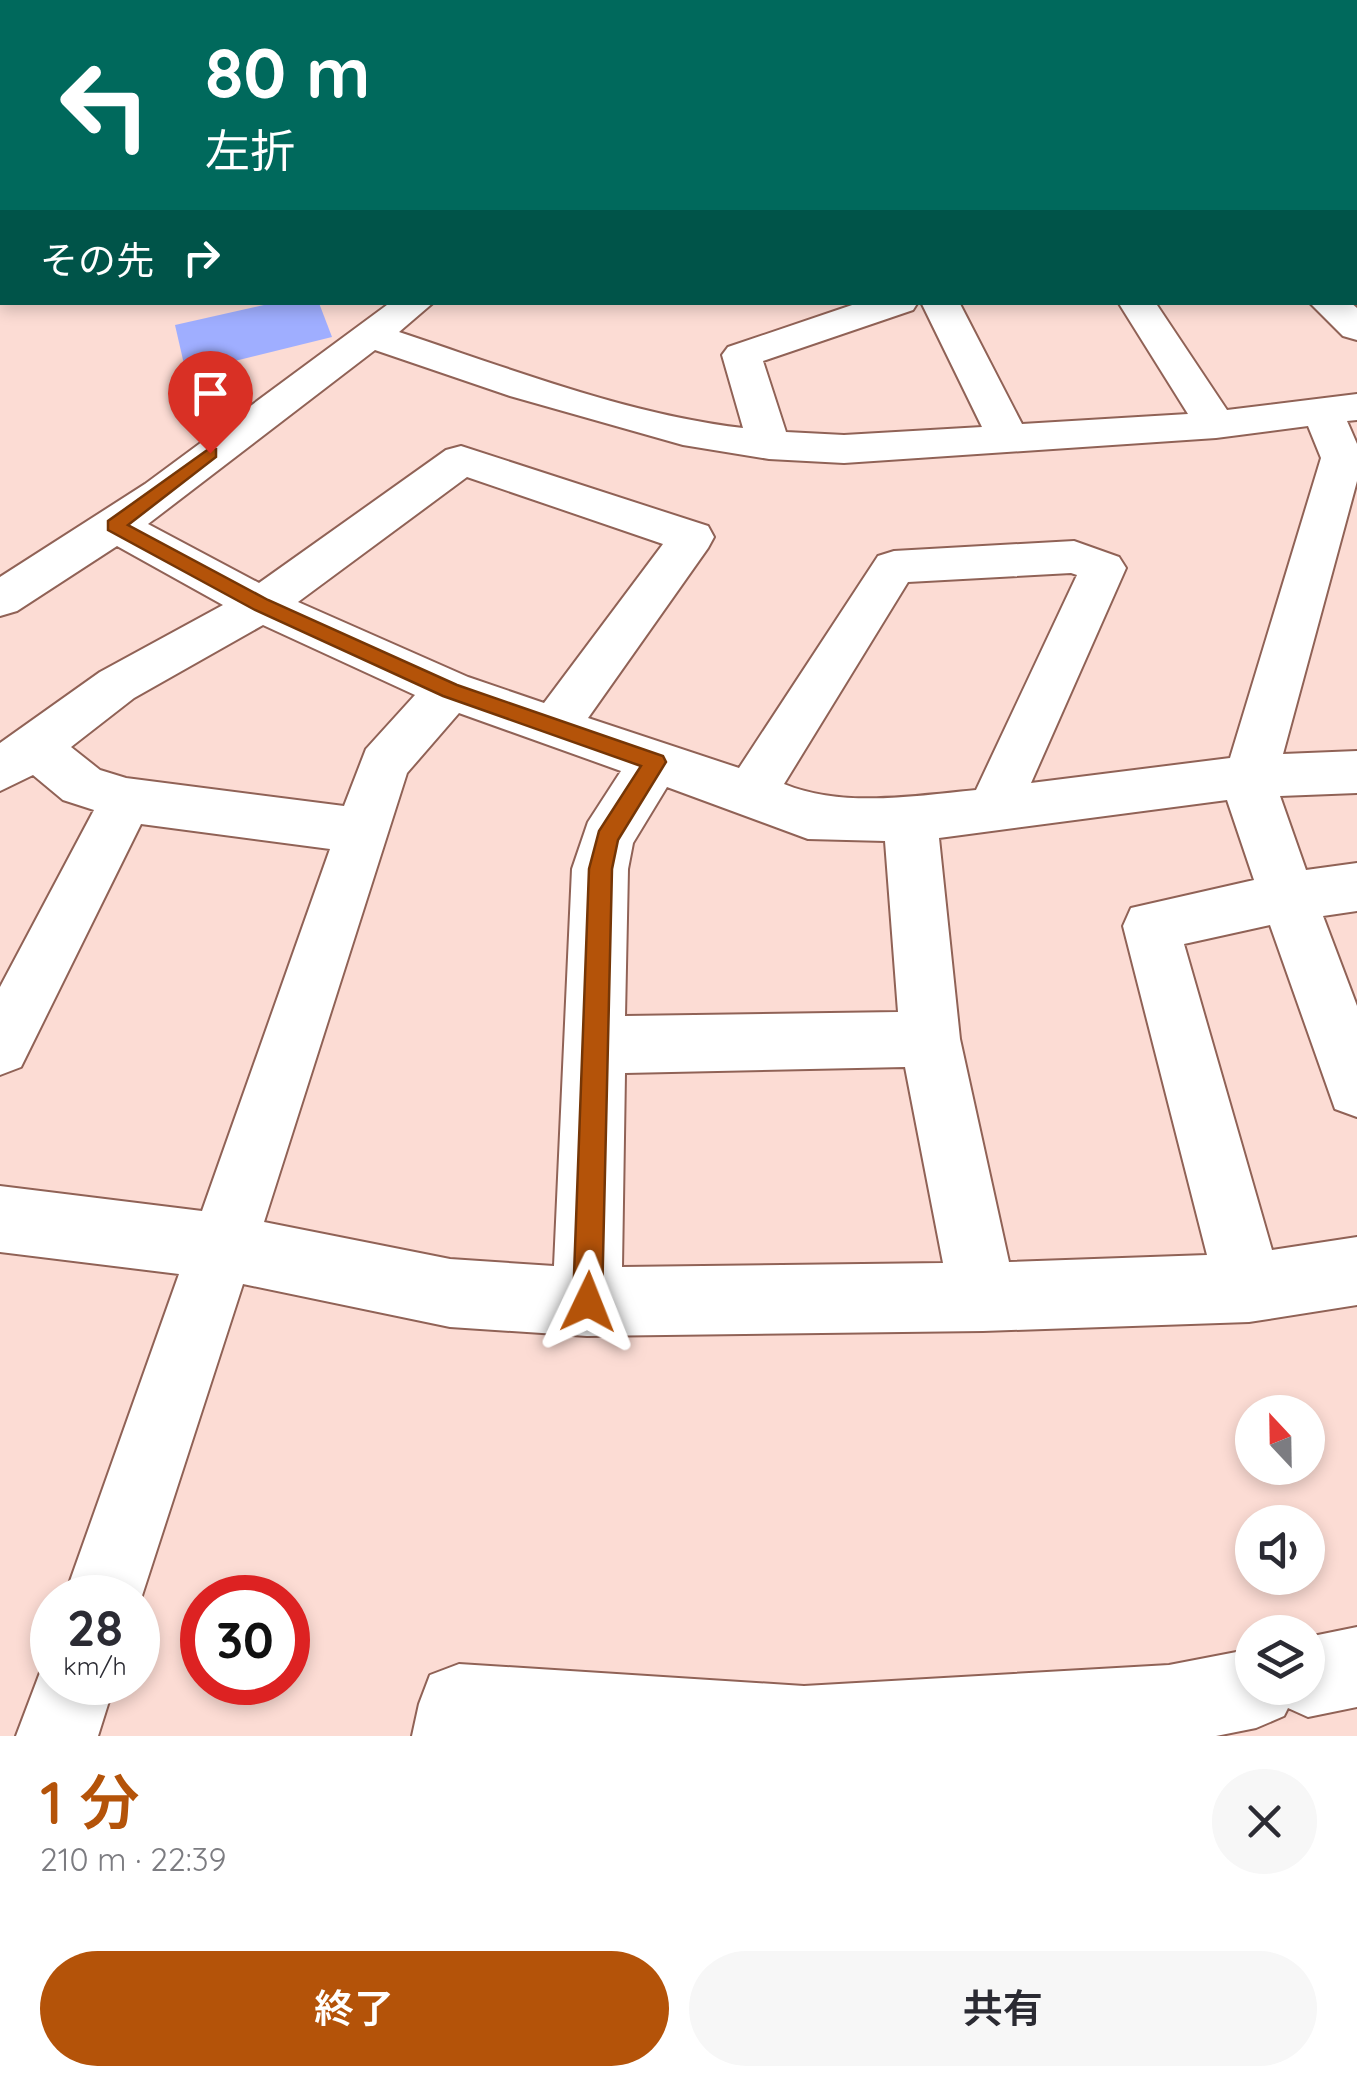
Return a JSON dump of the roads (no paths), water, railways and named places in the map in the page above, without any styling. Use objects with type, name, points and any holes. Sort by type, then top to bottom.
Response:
[{"type":"street","points":[[0,599],[115,526],[412,305]]},
{"type":"street","points":[[769,445],[742,355],[891,305]]},
{"type":"street","points":[[942,305],[1008,438]]},
{"type":"street","points":[[1138,305],[1216,425]]},
{"type":"street","points":[[1330,305],[1357,328]]},
{"type":"street","points":[[369,335],[524,387],[698,436],[769,445],[844,449],[1216,425],[1340,410],[1339,545],[1251,776],[1254,803],[1357,1088]]},
{"type":"street","points":[[17,759],[118,685],[262,605],[461,460],[692,536],[554,726]]},
{"type":"street","points":[[115,526],[262,605],[450,690],[752,792],[808,816],[910,819],[1251,776],[1357,772]]},
{"type":"street","points":[[752,792],[894,568],[1074,557],[1104,568],[993,810]]},
{"type":"street","points":[[111,1575],[384,764],[450,690]]},
{"type":"street","points":[[17,759],[126,800],[363,831]]},
{"type":"street","points":[[588,1302],[600,869],[607,838],[655,762]]},
{"type":"street","points":[[0,1047],[126,800]]},
{"type":"street","points":[[910,819],[930,1039],[982,1297]]},
{"type":"street","points":[[1250,1288],[1151,926],[1287,897],[1357,887]]},
{"type":"street","points":[[596,1045],[930,1039]]},
{"type":"street","points":[[0,1219],[220,1246],[450,1293],[588,1302],[982,1297],[1250,1288],[1357,1271]]},
{"type":"street","points":[[1325,1674],[1357,1667]]},
{"type":"street","points":[[453,1736],[460,1704],[804,1731],[1170,1720],[1235,1696]]},
{"type":"street","points":[[57,1736],[67,1705]]},
{"type":"water","points":[[264,305],[320,305],[332,337],[186,373],[175,325]]}]
